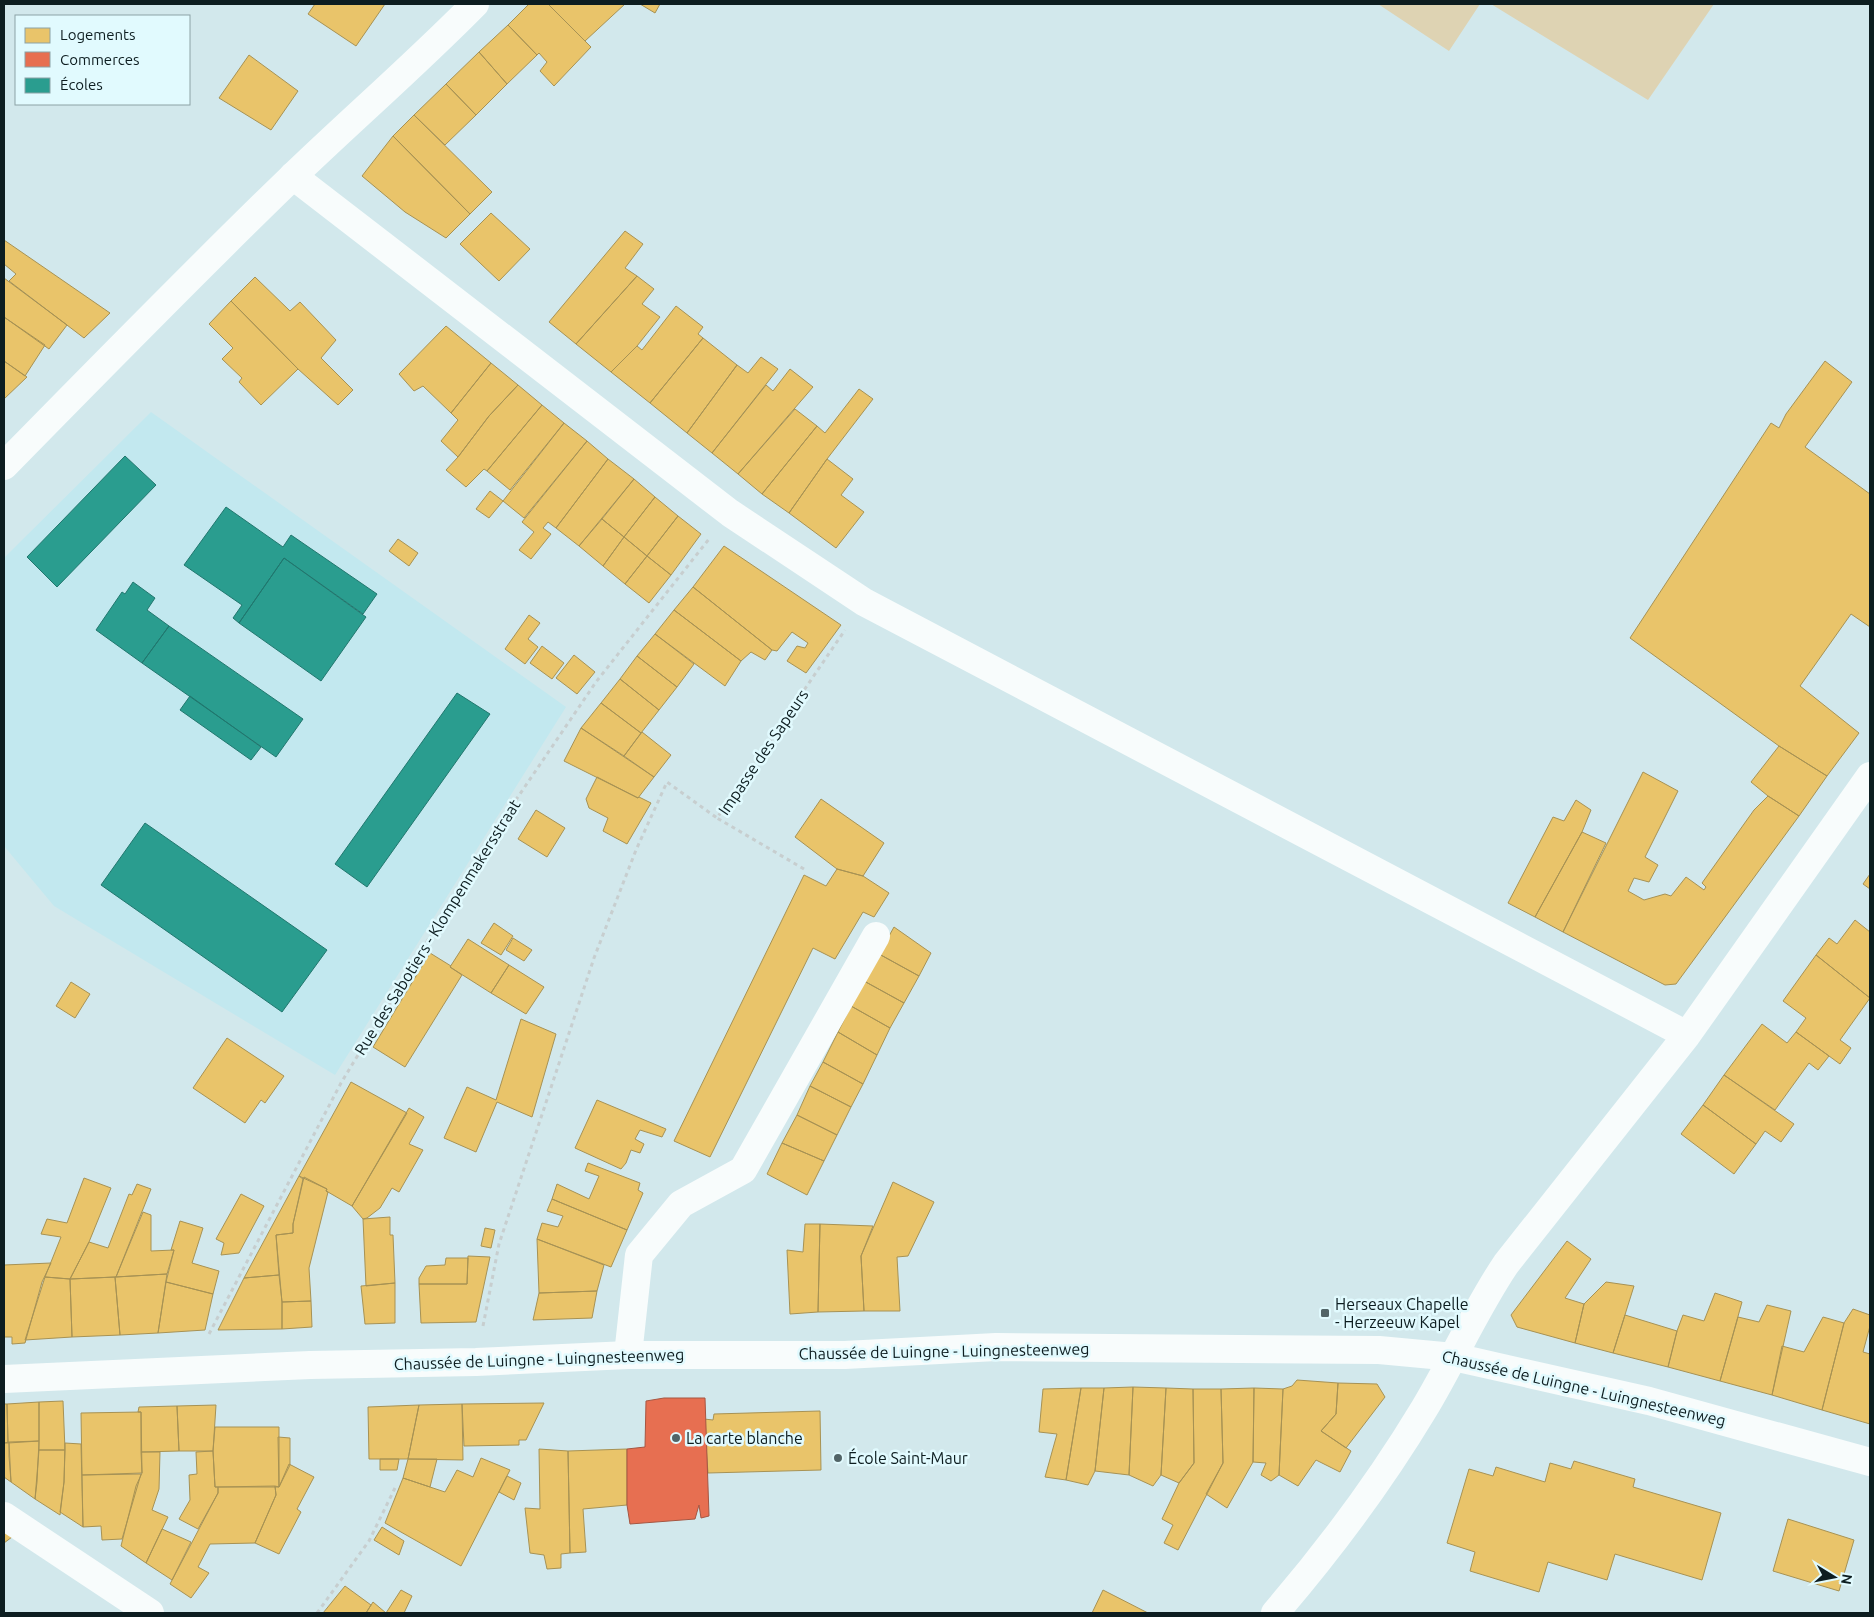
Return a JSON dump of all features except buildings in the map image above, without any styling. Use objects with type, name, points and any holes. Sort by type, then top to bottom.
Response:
[{"type":"street","points":[[4,466],[206,260],[293,176],[441,39],[475,4]]},
{"type":"street","points":[[293,176],[730,513],[864,602],[1687,1035]]},
{"type":"street","points":[[1275,1613],[1338,1536],[1377,1484],[1424,1409],[1487,1294],[1506,1264],[1687,1035],[1870,776]]},
{"type":"street","points":[[628,1355],[639,1255],[681,1204],[744,1170],[876,936]]},
{"type":"street","name":"Chaussée de Luingne - Luingnesteenweg","points":[[4,1379],[300,1365],[476,1362],[628,1355],[845,1355],[1006,1347],[1379,1350],[1454,1357],[1676,1407],[1870,1462]]},
{"type":"street","points":[[4,1516],[150,1613]]},
{"type":"path","name":"Rue des Sabotiers - Klompenmakersstraat","points":[[190,1370],[341,1083],[488,840],[596,682],[730,513]]},
{"type":"path","name":"Impasse des Sapeurs","points":[[804,869],[717,818],[864,602]]},
{"type":"path","points":[[476,1362],[499,1244],[594,958],[636,850],[667,782],[717,818]]},
{"type":"path","points":[[318,1613],[369,1541],[396,1488]]},
{"type":"shaded area","points":[[1378,4],[1480,4],[1449,51]]},
{"type":"shaded area","points":[[1491,4],[1714,4],[1648,100]]},
{"type":"shaded area","points":[[151,412],[566,707],[335,1075],[54,906],[4,846],[4,558]]},
{"type":"place","name":"Herseaux Chapelle - Herzeeuw Kapel","points":[[1325,1313]]},
{"type":"place","name":"La carte blanche","points":[[676,1438]]},
{"type":"place","name":"École Saint-Maur","points":[[838,1458]]}]
